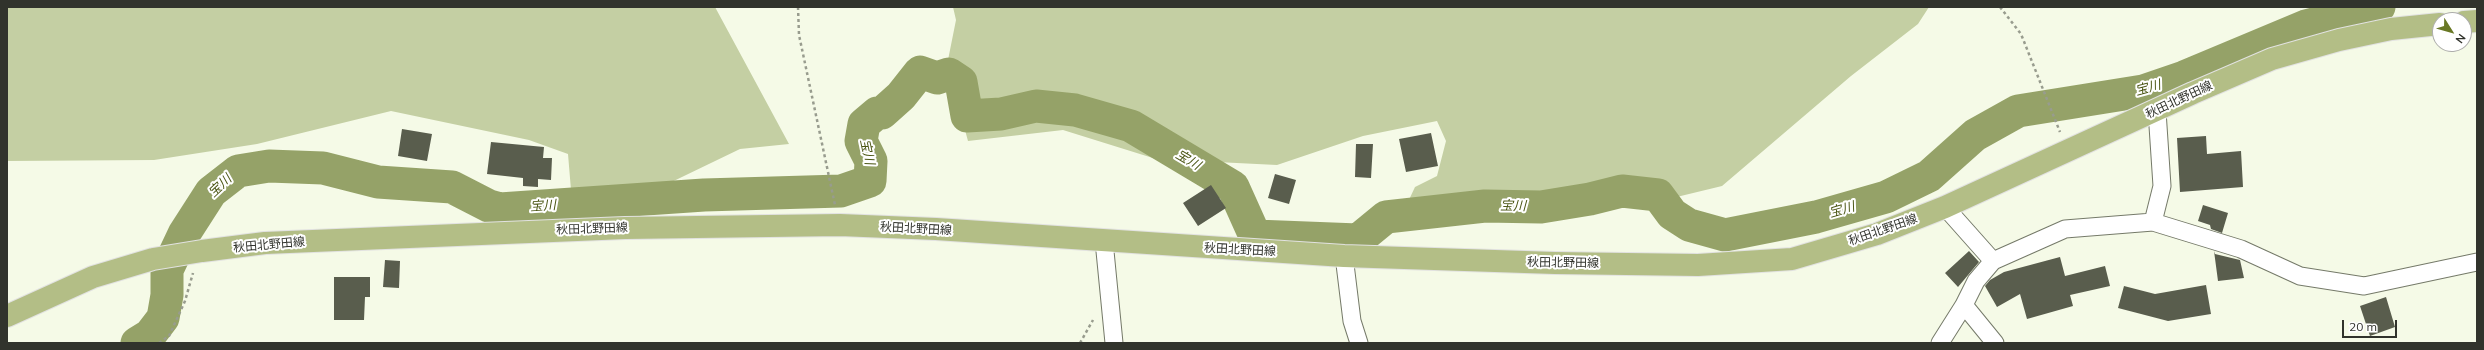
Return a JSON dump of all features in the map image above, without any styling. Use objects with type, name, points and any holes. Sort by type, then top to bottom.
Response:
[{"type":"main road","name":"秋田北野田線","points":[[7,316],[93,277],[154,259],[199,252],[265,243],[625,228],[840,225],[936,229],[1344,256],[1571,263],[1698,265],[1753,263],[1792,259],[1870,236],[1945,207],[2157,111],[2192,93],[2272,60],[2339,40],[2383,31],[2432,25]]},
{"type":"street","points":[[2153,222],[2162,186],[2157,111]]},
{"type":"street","points":[[1945,207],[1993,261]]},
{"type":"street","points":[[1940,343],[1964,305],[1976,281],[1993,261],[2065,229],[2153,222],[2241,249],[2300,276],[2364,286],[2477,262]]},
{"type":"street","points":[[1104,241],[1114,343]]},
{"type":"street","points":[[1344,256],[1352,321],[1359,343]]},
{"type":"street","points":[[1964,305],[1996,343]]},
{"type":"path","points":[[798,7],[799,35],[835,202]]},
{"type":"path","points":[[2000,7],[2022,34],[2060,130]]},
{"type":"path","points":[[159,343],[169,336],[185,301],[190,278],[199,252]]},
{"type":"green space","points":[[7,7],[715,7],[789,144],[740,149],[655,190],[616,188],[571,190],[568,154],[529,140],[391,111],[257,144],[154,160],[7,161]]},
{"type":"green space","points":[[953,7],[1929,7],[1918,24],[1851,76],[1722,186],[1656,202],[1572,209],[1482,208],[1416,221],[1407,204],[1415,187],[1437,176],[1446,141],[1437,121],[1363,136],[1277,165],[1156,159],[1063,130],[968,141],[947,65],[956,20]]},
{"type":"building","points":[[402,129],[432,134],[427,161],[398,156]]},
{"type":"building","points":[[1431,133],[1438,166],[1406,172],[1399,139]]},
{"type":"building","points":[[2206,136],[2207,154],[2241,151],[2243,187],[2180,192],[2177,138]]},
{"type":"building","points":[[491,142],[544,147],[543,158],[552,158],[551,180],[538,179],[538,187],[523,186],[523,178],[487,174]]},
{"type":"building","points":[[1356,144],[1373,144],[1371,178],[1355,177]]},
{"type":"building","points":[[1275,174],[1296,180],[1289,204],[1268,198]]},
{"type":"building","points":[[1211,185],[1226,208],[1198,226],[1183,203]]},
{"type":"building","points":[[2203,205],[2228,213],[2222,233],[2211,229],[2210,225],[2198,221]]},
{"type":"building","points":[[1969,251],[1979,262],[1958,287],[1945,273]]},
{"type":"building","points":[[2214,251],[2215,254],[2240,260],[2244,278],[2218,281]]},
{"type":"building","points":[[2060,257],[2065,276],[2105,266],[2110,286],[2070,295],[2073,306],[2027,319],[2020,294],[1997,307],[1985,286],[1990,280],[2004,272]]},
{"type":"building","points":[[385,260],[400,261],[399,288],[383,287]]},
{"type":"building","points":[[334,277],[370,277],[370,297],[365,297],[364,320],[334,320]]},
{"type":"building","points":[[2206,285],[2211,314],[2168,321],[2118,308],[2124,286],[2155,294]]},
{"type":"building","points":[[2386,297],[2395,327],[2370,336],[2360,306]]},
{"type":"waterway","name":"宝川","points":[[137,343],[150,335],[163,318],[167,295],[167,270],[184,234],[211,192],[238,171],[269,166],[323,168],[378,182],[452,187],[489,206],[500,209],[704,195],[841,191],[870,181],[871,161],[861,141],[864,124],[877,113],[882,113],[901,96],[920,72],[937,78],[949,74],[961,82],[967,116],[1001,114],[1036,106],[1075,110],[1131,126],[1233,187],[1255,236],[1358,240],[1386,217],[1485,206],[1541,207],[1590,199],[1622,191],[1658,195],[1672,214],[1689,225],[1725,235],[1816,217],[1886,197],[1929,176],[1975,135],[2018,111],[2143,91],[2184,77],[2306,26],[2379,7]]}]
